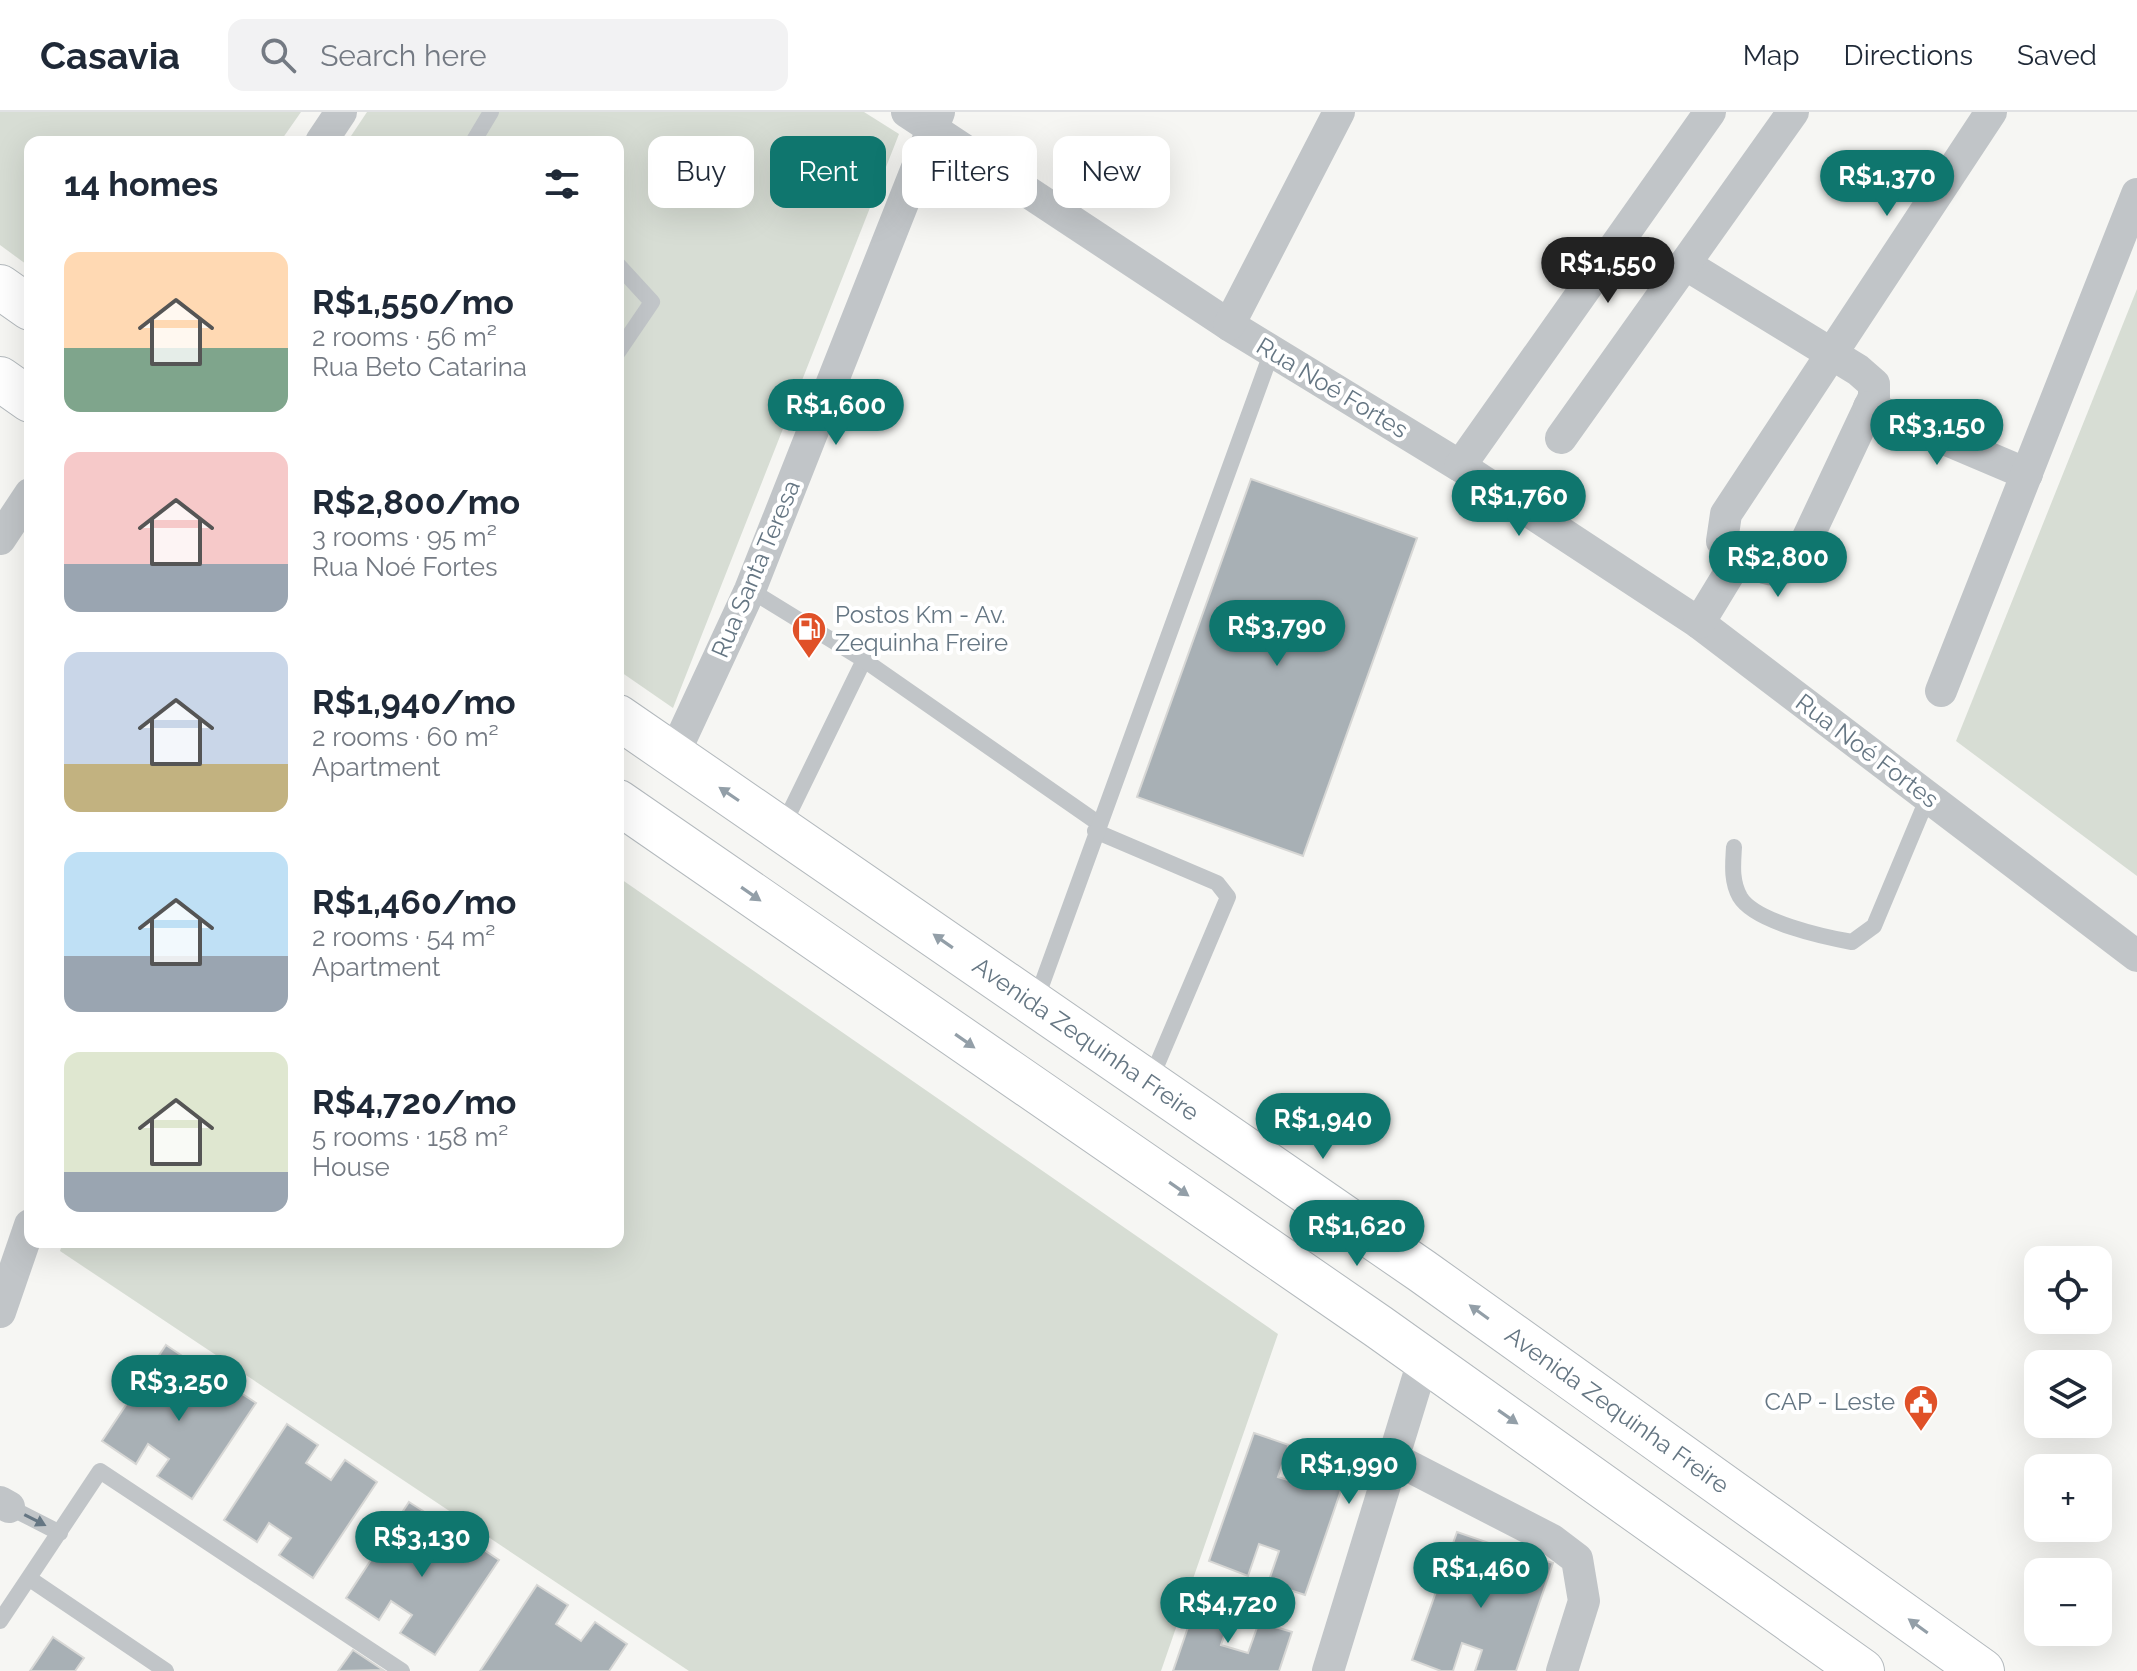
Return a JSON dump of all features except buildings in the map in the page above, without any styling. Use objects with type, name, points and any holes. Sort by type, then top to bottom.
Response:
[{"type":"main road","points":[[0,287],[24,304]]},
{"type":"main road","points":[[0,379],[24,396]]},
{"type":"main road","name":"Avenida Zequinha Freire","points":[[624,721],[1422,1271],[1982,1671]]},
{"type":"main road","points":[[624,806],[1424,1358],[1862,1671]]},
{"type":"main road","points":[[1302,1273],[1327,1252],[1337,1233],[1340,1215]]},
{"type":"main road","points":[[1379,1327],[1378,1305],[1390,1280],[1422,1271]]},
{"type":"street","points":[[325,136],[341,112]]},
{"type":"street","points":[[1229,325],[1339,112]]},
{"type":"street","points":[[1460,466],[1710,112]]},
{"type":"street","points":[[1561,438],[1793,112]]},
{"type":"street","points":[[1685,264],[1831,354],[1874,384],[1869,407],[1792,567],[1769,570],[1722,541],[1726,514],[1831,354],[1991,112]]},
{"type":"street","name":"Rua Noé Fortes","points":[[926,117],[1229,325],[1460,466],[1699,623],[2137,956]]},
{"type":"street","name":"Rua Santa Teresa","points":[[673,756],[750,590],[926,117]]},
{"type":"street","points":[[1941,691],[2137,194]]},
{"type":"street","points":[[1869,407],[2027,474]]},
{"type":"street","points":[[0,539],[24,503]]},
{"type":"street","points":[[1699,623],[1741,554]]},
{"type":"street","points":[[0,1312],[24,1242]]},
{"type":"street","points":[[1328,1671],[1424,1358]]},
{"type":"street","points":[[1393,1458],[1552,1540],[1577,1559],[1584,1601],[1562,1671]]},
{"type":"lane","points":[[477,136],[491,112]]},
{"type":"lane","points":[[624,272],[652,302],[624,334]]},
{"type":"lane","points":[[1035,1005],[1272,351]]},
{"type":"lane","points":[[750,590],[864,660],[1097,827],[1217,883],[1228,897],[1150,1082]]},
{"type":"lane","points":[[782,830],[864,660]]},
{"type":"lane","points":[[1734,847],[1732,875],[1741,899],[1758,912],[1790,925],[1852,942],[1874,926],[1928,797]]},
{"type":"lane","points":[[1,1616],[30,1579],[100,1471],[402,1671]]},
{"type":"lane","points":[[5,1505],[60,1533]]},
{"type":"lane","points":[[30,1579],[166,1671]]},
{"type":"shaded area","points":[[0,112],[301,112],[284,136],[24,136],[24,263],[0,245]]},
{"type":"shaded area","points":[[367,112],[864,112],[899,134],[886,167],[886,136],[770,136],[770,208],[870,208],[673,708],[624,674],[624,136],[351,136]]},
{"type":"shaded area","points":[[2137,289],[2137,876],[1956,741]]},
{"type":"shaded area","points":[[624,881],[1278,1334],[1161,1671],[689,1671],[60,1251],[61,1248],[624,1248]]},
{"type":"place","name":"Postos Km - Av. Zequinha Freire","points":[[809,660]]},
{"type":"place","name":"CAP - Leste","points":[[1921,1433]]}]
